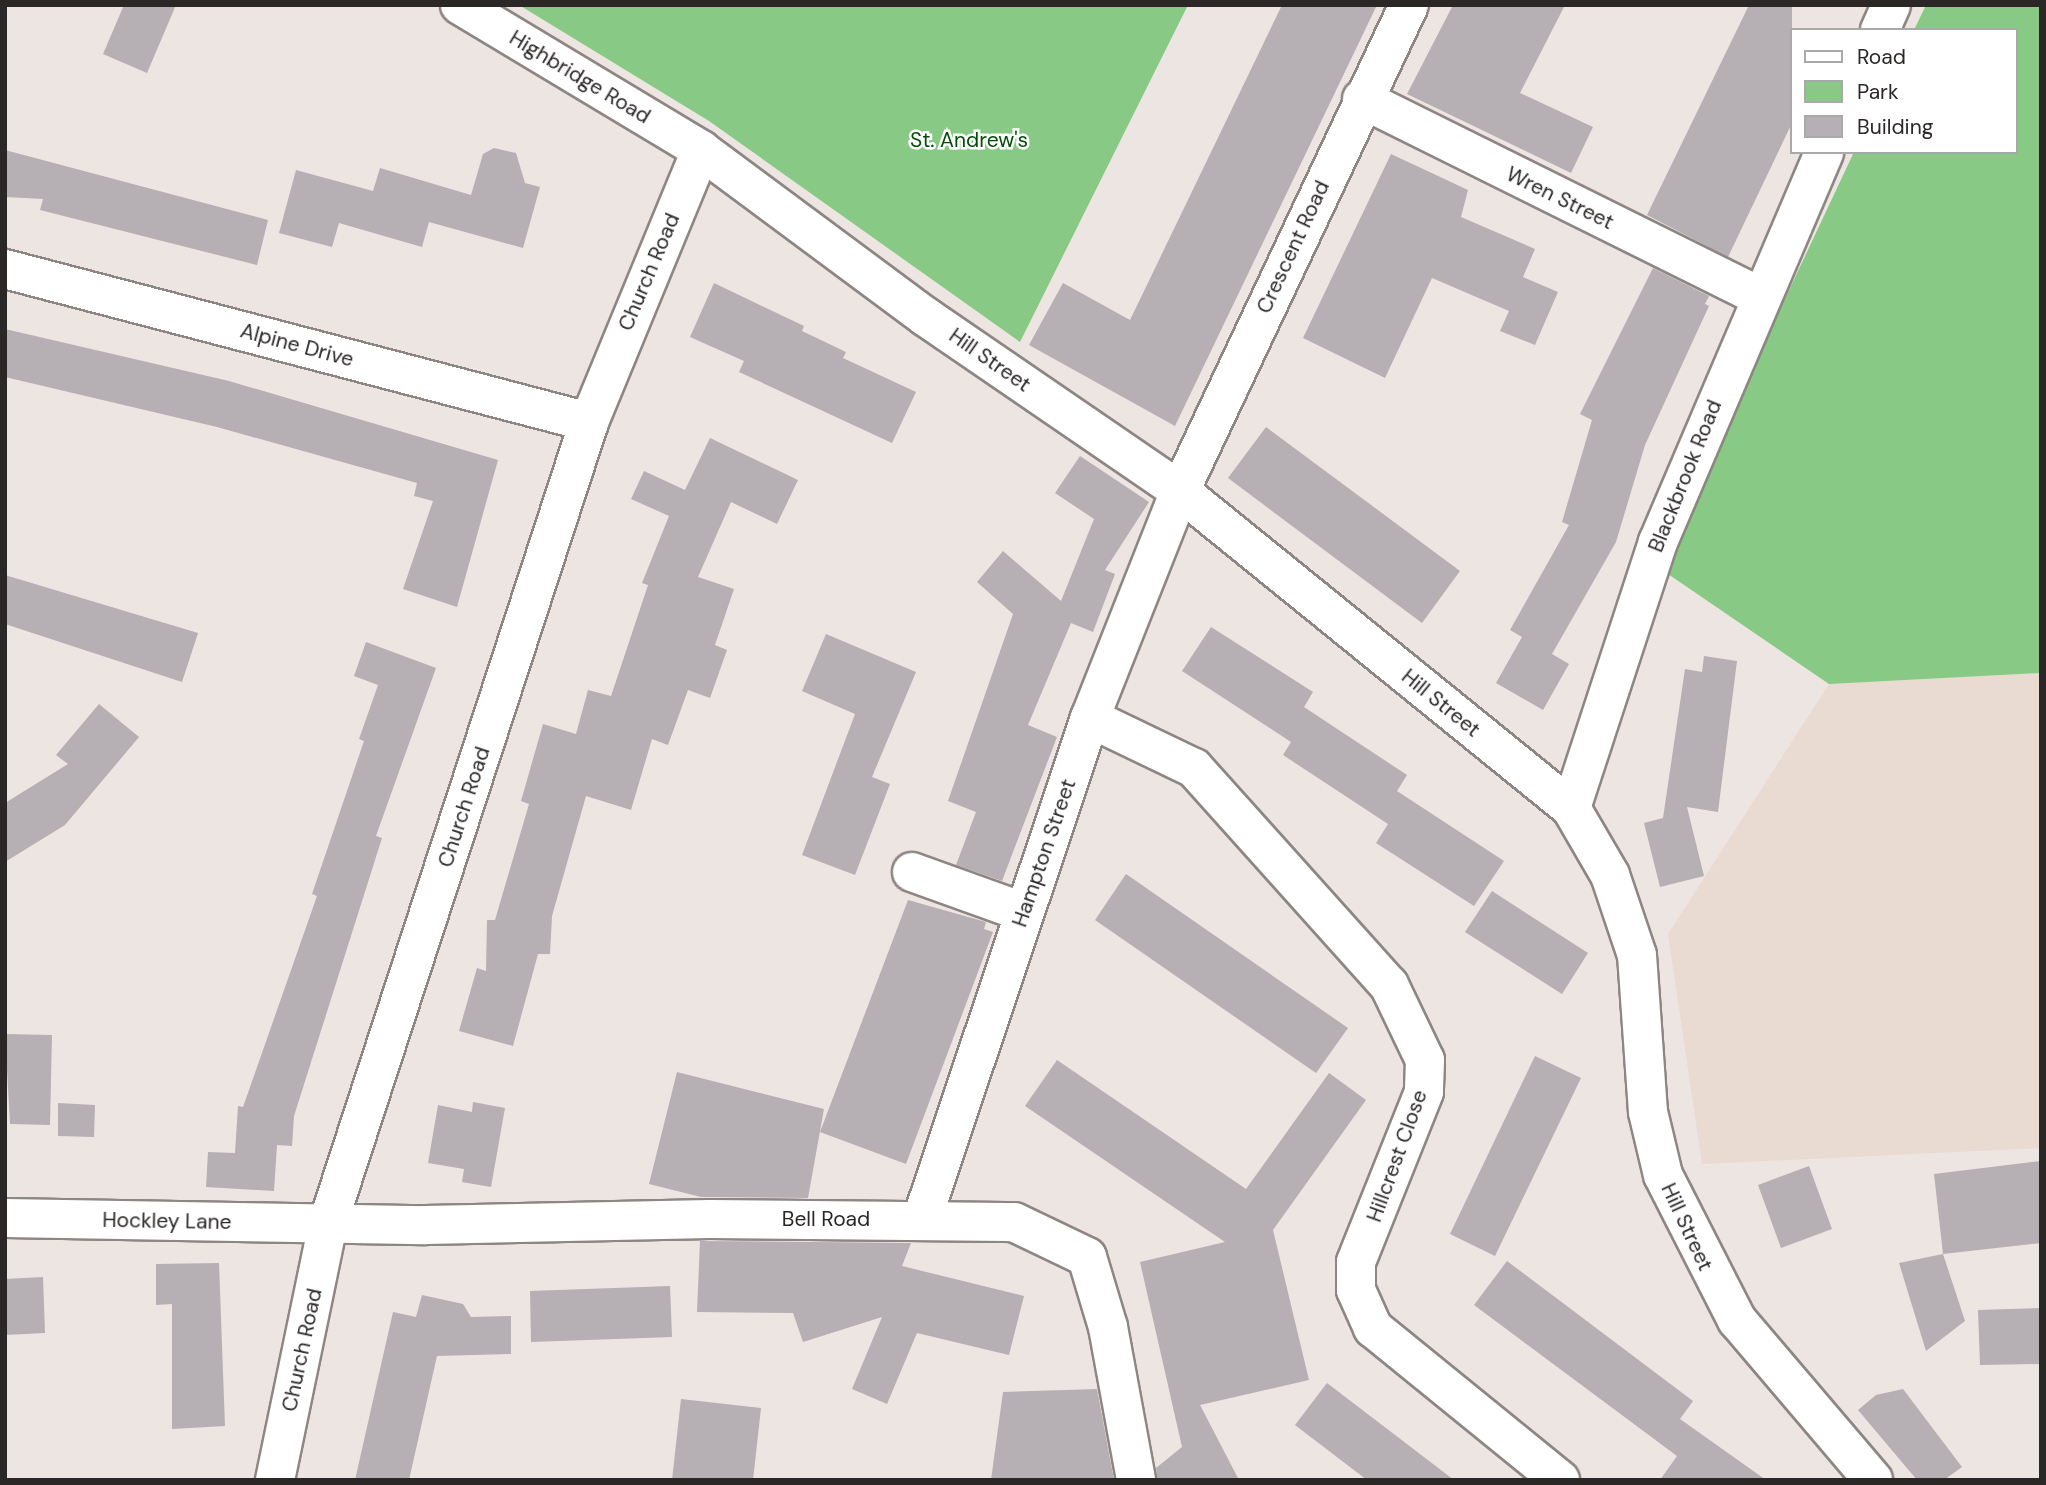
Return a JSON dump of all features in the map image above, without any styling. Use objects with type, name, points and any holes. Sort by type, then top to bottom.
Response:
[{"type":"street","name":"Highbridge Road","points":[[460,5],[701,150]]},
{"type":"street","name":"Crescent Road","points":[[1180,491],[1362,99],[1409,5]]},
{"type":"street","points":[[1881,28],[1891,5]]},
{"type":"street","name":"Wren Street","points":[[1362,99],[1758,296]]},
{"type":"street","name":"Church Road","points":[[275,1480],[328,1223],[589,422],[701,150]]},
{"type":"street","name":"Hill Street","points":[[701,150],[926,317],[1180,491],[1571,808],[1610,874],[1637,955],[1648,1112],[1663,1175],[1737,1320],[1873,1480]]},
{"type":"street","name":"Blackbrook Road","points":[[1571,808],[1658,542],[1758,296],[1823,154]]},
{"type":"street","name":"Alpine Drive","points":[[5,269],[589,422]]},
{"type":"street","name":"Hampton Street","points":[[922,1219],[1090,718],[1180,491]]},
{"type":"street","name":"Hillcrest Close","points":[[1090,718],[1194,768],[1389,985],[1425,1060],[1424,1092],[1356,1262],[1356,1290],[1373,1328],[1560,1480]]},
{"type":"street","points":[[912,872],[1023,912]]},
{"type":"street","name":"Hockley Lane","points":[[5,1218],[328,1223]]},
{"type":"street","name":"Bell Road","points":[[328,1223],[922,1219],[1014,1222],[1087,1257],[1108,1327],[1136,1480]]},
{"type":"shaded area","points":[[2041,673],[2041,1148],[1702,1164],[1668,934],[1829,684]]},
{"type":"green space","name":"St. Andrew's","points":[[519,5],[1188,5],[1020,342],[709,121]]},
{"type":"green space","points":[[1926,5],[2041,5],[2041,673],[1829,684],[1668,574],[1742,390],[1853,154],[2018,154],[2018,28],[1915,28]]},
{"type":"building","points":[[124,5],[176,5],[147,73],[103,54]]},
{"type":"building","points":[[1282,5],[1377,5],[1175,426],[1029,345],[1063,283],[1130,320]]},
{"type":"building","points":[[1453,5],[1565,5],[1520,93],[1593,127],[1571,173],[1407,94]]},
{"type":"building","points":[[1749,5],[1792,5],[1790,127],[1728,257],[1647,215]]},
{"type":"building","points":[[494,148],[516,153],[525,183],[540,187],[523,248],[429,222],[422,247],[339,223],[332,247],[279,233],[296,170],[373,191],[380,168],[471,195],[483,154]]},
{"type":"building","points":[[5,150],[268,220],[257,265],[40,210],[43,199],[5,197]]},
{"type":"building","points":[[1391,154],[1468,190],[1461,217],[1535,249],[1523,277],[1558,292],[1535,345],[1500,331],[1509,311],[1432,278],[1385,378],[1303,338]]},
{"type":"building","points":[[1653,268],[1709,296],[1705,304],[1709,306],[1645,445],[1616,542],[1552,654],[1569,664],[1543,710],[1496,683],[1522,637],[1510,630],[1569,525],[1562,522],[1592,420],[1580,414]]},
{"type":"building","points":[[714,283],[804,326],[802,331],[846,352],[843,358],[916,392],[892,443],[739,372],[744,361],[690,337]]},
{"type":"building","points":[[5,329],[229,381],[498,460],[457,607],[403,589],[433,501],[414,496],[417,483],[217,427],[5,377]]},
{"type":"building","points":[[1266,427],[1460,571],[1422,623],[1228,478]]},
{"type":"building","points":[[710,438],[798,480],[777,524],[731,502],[698,577],[734,589],[715,645],[727,650],[710,698],[688,690],[668,745],[652,739],[631,810],[586,796],[552,916],[550,954],[538,954],[513,1046],[459,1031],[477,968],[486,971],[487,920],[495,920],[529,804],[521,801],[543,724],[576,734],[588,690],[611,696],[648,585],[642,583],[669,516],[631,499],[644,471],[685,490]]},
{"type":"building","points":[[1080,456],[1149,502],[1105,570],[1115,574],[1093,632],[1071,623],[1028,725],[1057,737],[1002,881],[956,865],[976,812],[948,801],[1013,614],[977,582],[1003,551],[1061,601],[1094,519],[1055,493]]},
{"type":"building","points":[[5,575],[198,633],[182,682],[5,624]]},
{"type":"building","points":[[1211,627],[1313,692],[1304,707],[1407,775],[1397,791],[1504,861],[1474,906],[1376,843],[1388,824],[1283,755],[1291,742],[1182,671]]},
{"type":"building","points":[[826,634],[916,672],[872,777],[890,784],[855,875],[802,855],[855,714],[802,691]]},
{"type":"building","points":[[366,642],[436,668],[376,836],[382,838],[294,1116],[292,1146],[277,1145],[274,1191],[206,1187],[208,1152],[235,1153],[238,1106],[243,1107],[317,896],[312,894],[364,741],[359,739],[378,685],[354,676]]},
{"type":"building","points":[[1704,656],[1737,661],[1718,812],[1687,807],[1704,876],[1660,887],[1644,823],[1663,818],[1685,669],[1702,672]]},
{"type":"building","points":[[99,704],[139,737],[65,825],[5,862],[5,803],[68,764],[56,755]]},
{"type":"building","points":[[1126,874],[1348,1028],[1316,1073],[1095,920]]},
{"type":"building","points":[[1492,891],[1588,953],[1562,994],[1465,932]]},
{"type":"building","points":[[908,900],[986,922],[984,929],[993,932],[906,1164],[820,1132]]},
{"type":"building","points":[[5,1034],[52,1035],[50,1125],[10,1124]]},
{"type":"building","points":[[1535,1056],[1581,1078],[1495,1256],[1450,1234]]},
{"type":"building","points":[[1057,1060],[1246,1189],[1329,1073],[1366,1100],[1273,1230],[1309,1380],[1200,1405],[1239,1480],[1157,1480],[1156,1468],[1182,1447],[1140,1262],[1225,1242],[1025,1106]]},
{"type":"building","points":[[677,1072],[824,1109],[808,1198],[701,1197],[649,1184]]},
{"type":"building","points":[[473,1102],[505,1108],[491,1187],[462,1182],[464,1169],[428,1163],[438,1105],[472,1112]]},
{"type":"building","points":[[58,1103],[95,1105],[94,1137],[58,1136]]},
{"type":"building","points":[[2041,1161],[2041,1243],[1943,1254],[1934,1174]]},
{"type":"building","points":[[1809,1166],[1832,1229],[1781,1248],[1758,1185]]},
{"type":"building","points":[[700,1241],[911,1243],[902,1266],[1024,1296],[1009,1355],[917,1333],[887,1404],[852,1389],[882,1317],[803,1342],[793,1313],[697,1312]]},
{"type":"building","points":[[1943,1254],[1965,1321],[1926,1351],[1899,1263]]},
{"type":"building","points":[[1507,1261],[1693,1401],[1680,1419],[1766,1480],[1660,1480],[1677,1456],[1474,1305]]},
{"type":"building","points":[[219,1263],[225,1426],[172,1429],[172,1304],[156,1305],[156,1264]]},
{"type":"building","points":[[43,1277],[45,1333],[5,1335],[5,1279]]},
{"type":"building","points":[[670,1286],[672,1337],[531,1342],[530,1291]]},
{"type":"building","points":[[422,1295],[463,1304],[471,1317],[511,1316],[511,1354],[437,1356],[409,1480],[355,1480],[393,1312],[416,1317]]},
{"type":"building","points":[[2041,1308],[2041,1364],[1980,1365],[1978,1310]]},
{"type":"building","points":[[1327,1383],[1454,1480],[1367,1480],[1295,1425]]},
{"type":"building","points":[[1097,1389],[1114,1480],[991,1480],[1003,1392]]},
{"type":"building","points":[[1903,1389],[1962,1467],[1944,1480],[1917,1480],[1858,1410],[1876,1395]]},
{"type":"building","points":[[681,1399],[761,1408],[753,1480],[672,1480]]}]
